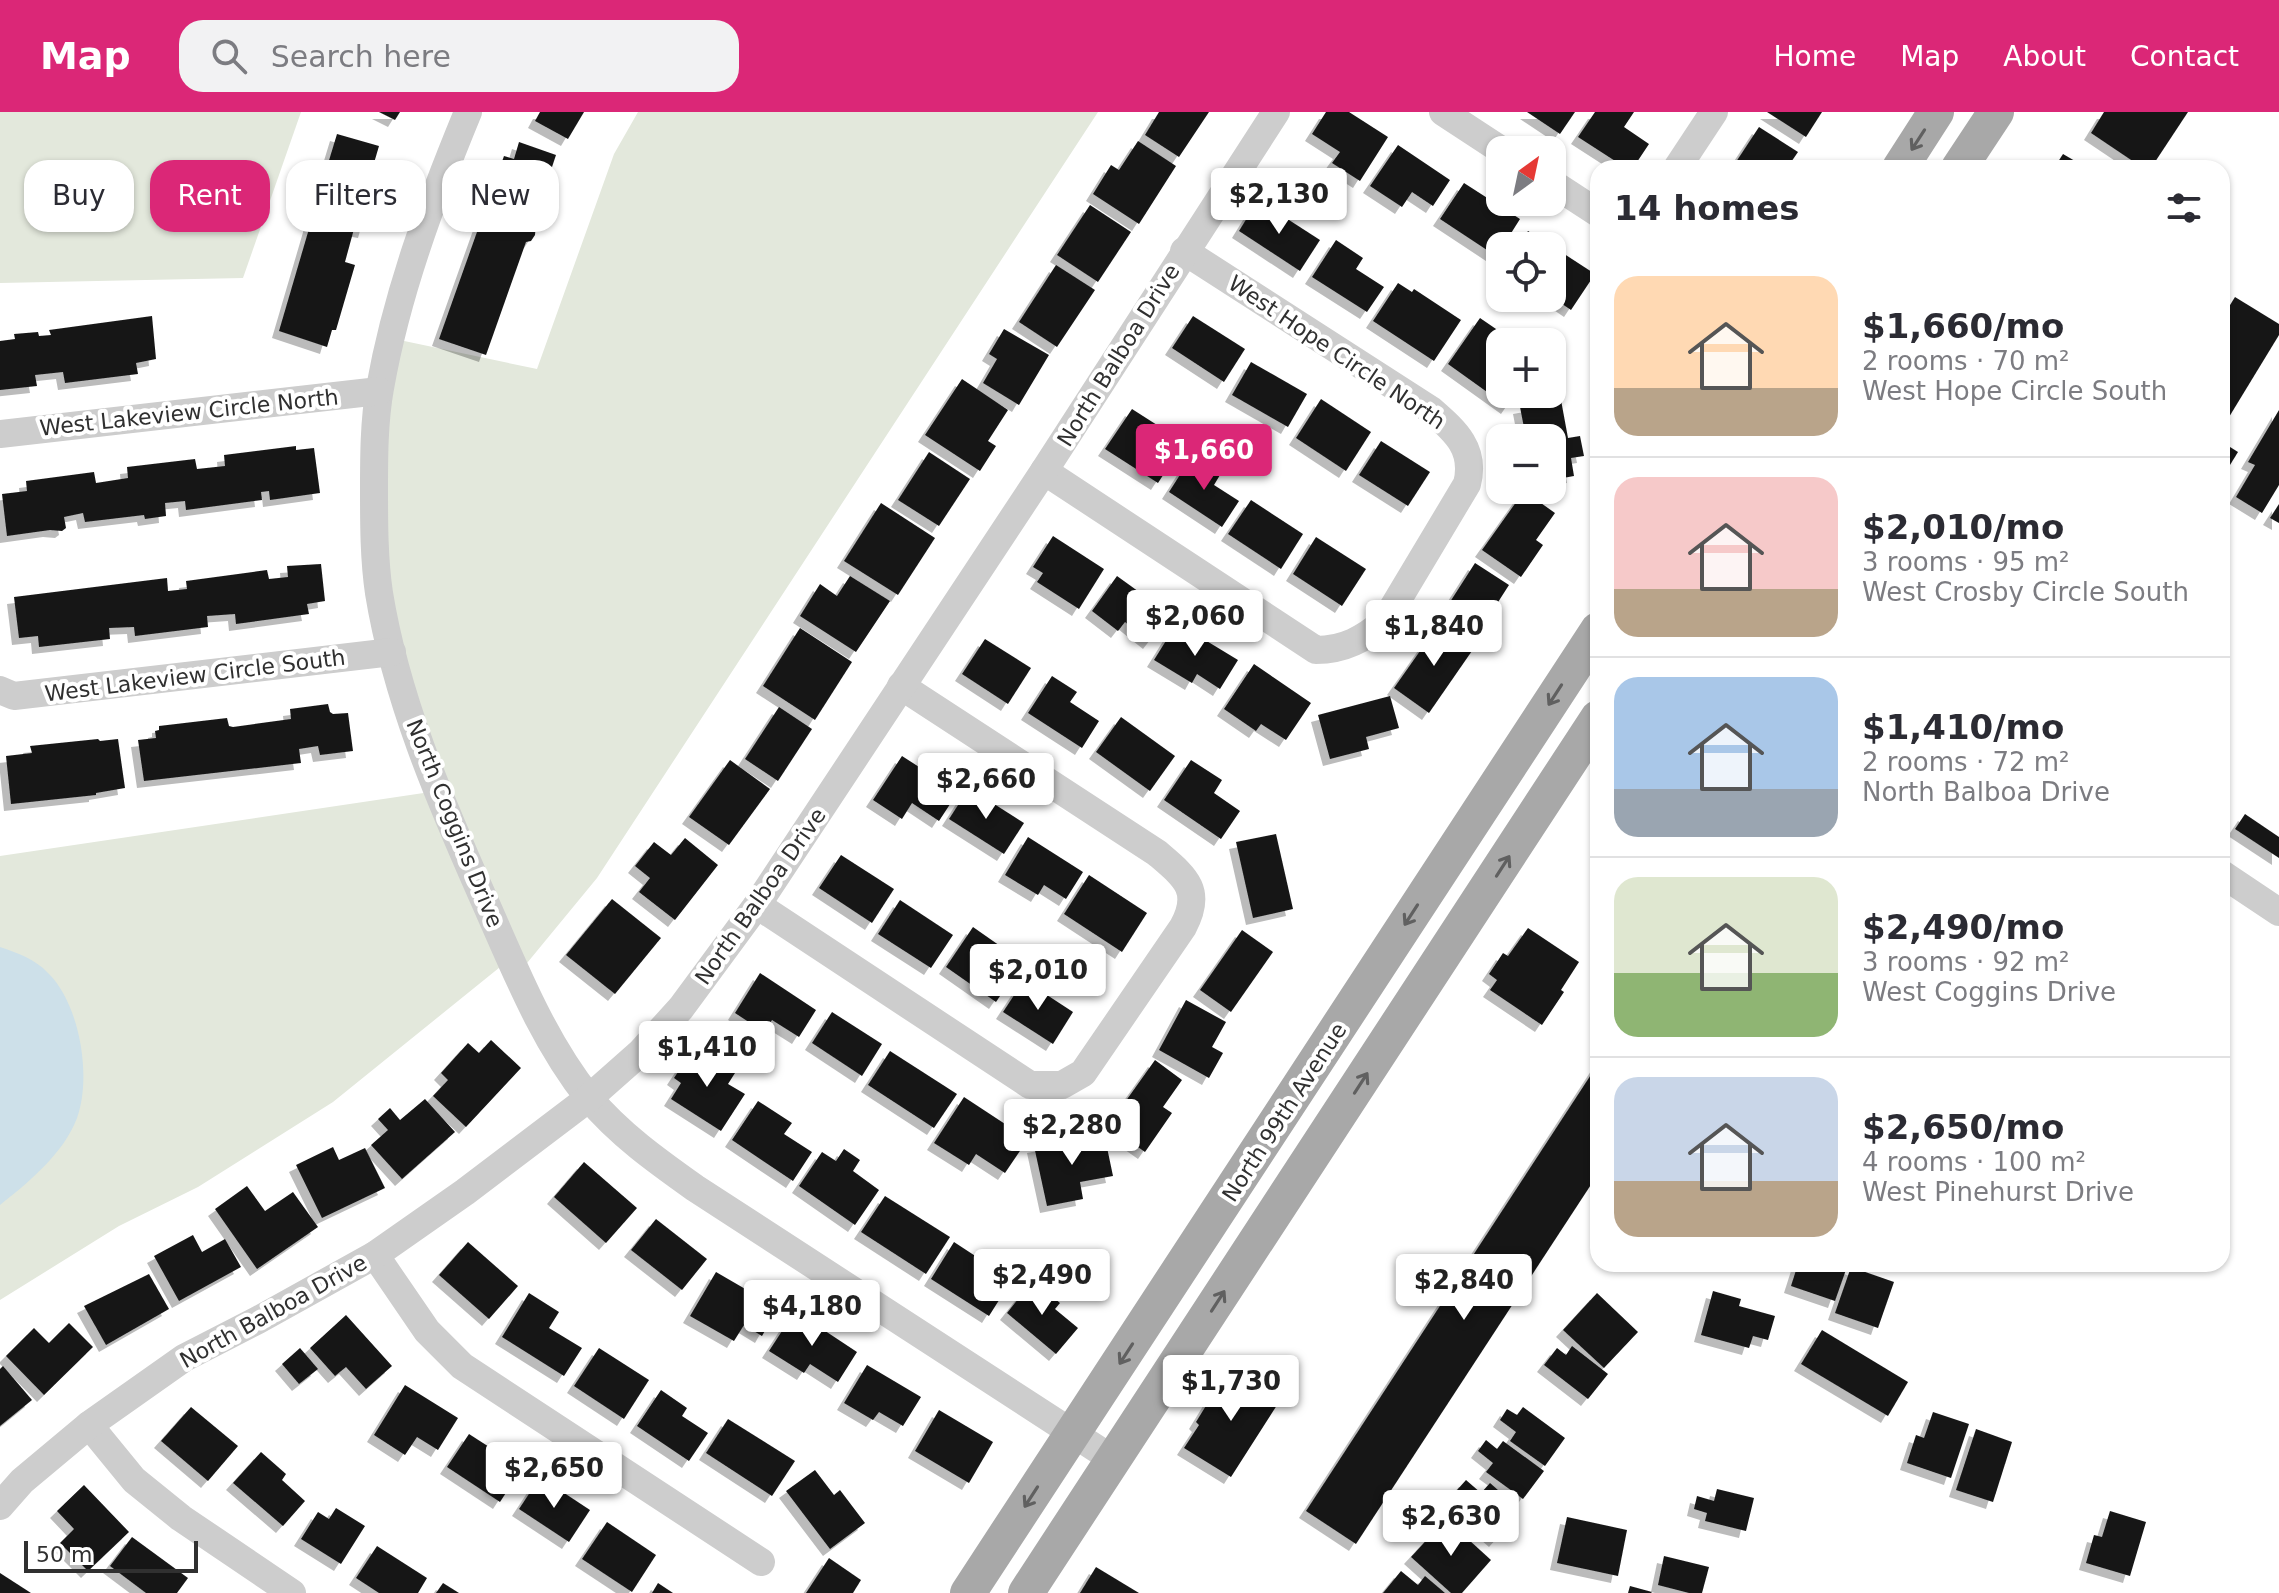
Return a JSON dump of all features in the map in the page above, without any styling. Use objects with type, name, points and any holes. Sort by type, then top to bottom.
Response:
[{"type":"main road","points":[[1905,160],[1936,112]]},
{"type":"main road","points":[[1964,160],[1996,112]]},
{"type":"main road","name":"North 99th Avenue","points":[[968,1593],[1590,642]]},
{"type":"main road","points":[[1026,1593],[1590,730]]},
{"type":"street","name":"North Coggins Drive","points":[[468,112],[407,274],[379,391],[374,460],[374,531],[379,592],[411,719],[455,833],[536,1014],[589,1098],[642,1150],[695,1188],[1114,1460]]},
{"type":"street","name":"North Balboa Drive","points":[[0,1506],[22,1481],[89,1425],[184,1358],[375,1255],[465,1192],[589,1098],[641,1052],[681,1008],[757,905],[1044,471],[1276,112]]},
{"type":"street","points":[[1443,112],[1486,140]]},
{"type":"street","points":[[1682,160],[1708,121]]},
{"type":"street","points":[[1566,192],[1590,208]]},
{"type":"street","name":"West Hope Circle North","points":[[1044,471],[1316,650],[1336,650],[1365,637],[1385,621],[1467,484],[1471,467],[1468,452],[1453,429],[1431,410],[1184,251]]},
{"type":"street","name":"West Lakeview Circle North","points":[[0,434],[379,391]]},
{"type":"street","name":"West Lakeview Circle South","points":[[0,690],[14,696],[392,652]]},
{"type":"street","points":[[757,905],[1030,1085],[1062,1085],[1083,1073],[1141,989],[1192,910],[1186,881],[1157,853],[901,686]]},
{"type":"street","points":[[2230,879],[2279,912]]},
{"type":"street","points":[[375,1255],[427,1331],[462,1366],[761,1562]]},
{"type":"street","points":[[89,1425],[134,1480],[202,1533],[292,1593]]},
{"type":"shaded area","points":[[0,112],[301,112],[270,201],[270,160],[150,160],[150,232],[259,232],[243,278],[0,283]]},
{"type":"shaded area","points":[[638,112],[1098,112],[597,878],[518,974],[510,959],[333,1102],[198,1187],[119,1226],[0,1300],[0,856],[437,791],[379,592],[390,338],[537,369],[614,154]]},
{"type":"shaded area","points":[[0,947],[38,964],[59,986],[68,1003],[80,1042],[83,1082],[77,1118],[64,1143],[34,1177],[0,1205]]},
{"type":"building","points":[[379,112],[400,112],[395,120]]},
{"type":"building","points":[[540,112],[584,112],[568,139],[535,121]]},
{"type":"building","points":[[1159,112],[1209,112],[1179,157],[1145,135]]},
{"type":"building","points":[[1326,112],[1349,112],[1388,137],[1360,181],[1332,163],[1340,152],[1312,134]]},
{"type":"building","points":[[1527,112],[1575,112],[1560,134]]},
{"type":"building","points":[[1595,112],[1634,112],[1624,127],[1649,144],[1638,160],[1614,160],[1578,137]]},
{"type":"building","points":[[1767,112],[1822,112],[1806,137]]},
{"type":"building","points":[[2104,112],[2188,112],[2156,160],[2131,160],[2091,133]]},
{"type":"building","points":[[1759,127],[1798,152],[1792,160],[1737,160]]},
{"type":"building","points":[[337,134],[379,146],[375,160],[329,160]]},
{"type":"building","points":[[1138,141],[1176,166],[1139,224],[1093,194],[1111,165],[1119,170]]},
{"type":"building","points":[[519,142],[556,155],[554,160],[503,160],[504,156],[514,159]]},
{"type":"building","points":[[1398,145],[1450,180],[1433,206],[1412,192],[1402,207],[1370,186]]},
{"type":"building","points":[[2063,154],[2073,160],[2059,160]]},
{"type":"building","points":[[1464,183],[1486,197],[1486,216],[1515,216],[1520,219],[1512,232],[1486,232],[1486,249],[1440,219]]},
{"type":"building","points":[[1258,200],[1320,240],[1300,271],[1239,231]]},
{"type":"building","points":[[1090,205],[1131,232],[1098,282],[1057,255]]},
{"type":"building","points":[[308,232],[353,232],[345,262],[355,265],[336,330],[332,330],[327,347],[279,331]]},
{"type":"building","points":[[477,232],[535,232],[531,241],[526,242],[486,355],[439,339]]},
{"type":"building","points":[[1336,240],[1363,258],[1356,269],[1384,287],[1367,312],[1312,277]]},
{"type":"building","points":[[1566,255],[1590,271],[1590,282],[1571,310],[1566,307]]},
{"type":"building","points":[[1056,265],[1095,290],[1057,347],[1019,322]]},
{"type":"building","points":[[1398,283],[1412,292],[1414,289],[1461,320],[1434,361],[1373,321]]},
{"type":"building","points":[[2235,297],[2279,324],[2279,335],[2230,415],[2230,305]]},
{"type":"building","points":[[152,316],[156,359],[136,363],[138,374],[65,383],[63,372],[35,375],[37,386],[0,390],[0,341],[15,339],[14,334],[38,332],[39,336],[51,335],[49,330]]},
{"type":"building","points":[[1193,316],[1245,349],[1224,382],[1172,348]]},
{"type":"building","points":[[1480,318],[1495,328],[1486,328],[1486,391],[1448,364]]},
{"type":"building","points":[[1004,329],[1049,355],[1019,405],[983,383],[997,359],[989,354]]},
{"type":"building","points":[[1251,362],[1307,394],[1288,427],[1232,395]]},
{"type":"building","points":[[962,379],[1008,410],[988,441],[996,446],[980,471],[925,435]]},
{"type":"building","points":[[1321,399],[1371,432],[1346,471],[1296,438]]},
{"type":"building","points":[[1520,408],[1562,408],[1565,424],[1523,424]]},
{"type":"building","points":[[1132,409],[1168,432],[1160,444],[1176,455],[1158,483],[1105,449]]},
{"type":"building","points":[[2279,410],[2279,485],[2262,513],[2236,497],[2255,465],[2248,462]]},
{"type":"building","points":[[1566,427],[1568,438],[1580,436],[1584,456],[1571,458],[1574,476],[1566,477]]},
{"type":"building","points":[[1381,441],[1430,472],[1408,506],[1359,475]]},
{"type":"building","points":[[296,446],[296,450],[314,448],[320,493],[270,500],[269,491],[261,492],[262,500],[186,510],[185,501],[165,503],[166,516],[145,519],[144,515],[85,522],[83,513],[64,517],[66,528],[62,531],[7,536],[2,494],[27,491],[26,481],[94,472],[96,483],[128,478],[127,467],[195,459],[197,469],[225,466],[224,455]]},
{"type":"building","points":[[2230,447],[2238,452],[2230,465]]},
{"type":"building","points":[[929,452],[970,479],[939,526],[898,500]]},
{"type":"building","points":[[1192,456],[1220,475],[1214,485],[1239,501],[1222,527],[1169,492]]},
{"type":"building","points":[[1251,500],[1303,534],[1281,569],[1228,534]]},
{"type":"building","points":[[881,503],[935,538],[898,595],[844,561]]},
{"type":"building","points":[[1515,504],[1542,504],[1555,513],[1536,540],[1543,545],[1521,577],[1482,550]]},
{"type":"building","points":[[2279,504],[2279,523],[2270,518]]},
{"type":"building","points":[[1053,536],[1104,569],[1079,609],[1037,582],[1043,573],[1033,567]]},
{"type":"building","points":[[1316,537],[1366,569],[1342,606],[1293,574]]},
{"type":"building","points":[[1475,563],[1509,585],[1484,624],[1478,621],[1469,634],[1441,616]]},
{"type":"building","points":[[321,564],[325,601],[307,604],[309,614],[236,624],[235,614],[207,616],[208,627],[135,636],[134,627],[109,628],[110,639],[39,647],[38,636],[19,638],[14,597],[167,578],[168,591],[187,589],[186,581],[267,570],[269,579],[288,577],[287,566]]},
{"type":"building","points":[[850,576],[890,601],[856,652],[800,616],[820,584],[837,596]]},
{"type":"building","points":[[1117,576],[1171,615],[1150,642],[1125,622],[1118,631],[1092,611]]},
{"type":"building","points":[[1177,623],[1238,660],[1220,689],[1197,674],[1192,683],[1154,660]]},
{"type":"building","points":[[1439,624],[1474,648],[1429,713],[1394,688]]},
{"type":"building","points":[[800,628],[852,662],[815,720],[763,686]]},
{"type":"building","points":[[985,639],[1031,668],[1008,704],[962,674]]},
{"type":"building","points":[[1254,664],[1311,703],[1286,740],[1261,724],[1256,731],[1224,709]]},
{"type":"building","points":[[1052,676],[1077,692],[1070,702],[1099,721],[1082,748],[1028,713]]},
{"type":"building","points":[[1390,696],[1399,728],[1366,737],[1369,749],[1330,759],[1318,715]]},
{"type":"building","points":[[328,704],[333,714],[348,713],[353,751],[320,755],[318,746],[299,749],[301,763],[144,781],[138,740],[156,738],[155,731],[159,730],[159,726],[227,718],[229,726],[233,727],[291,719],[290,709]]},
{"type":"building","points":[[779,707],[812,729],[778,781],[745,759]]},
{"type":"building","points":[[1121,717],[1175,756],[1150,791],[1096,752]]},
{"type":"building","points":[[118,739],[125,788],[96,795],[11,804],[6,756],[32,753],[30,746]]},
{"type":"building","points":[[902,756],[958,792],[939,821],[912,803],[902,819],[873,800]]},
{"type":"building","points":[[730,760],[770,789],[729,845],[689,817]]},
{"type":"building","points":[[1191,760],[1222,780],[1214,793],[1240,811],[1221,839],[1164,800]]},
{"type":"building","points":[[969,788],[1024,823],[1004,854],[949,819]]},
{"type":"building","points":[[2245,814],[2279,837],[2279,858],[2235,829]]},
{"type":"building","points":[[1276,834],[1293,909],[1253,918],[1236,842]]},
{"type":"building","points":[[1028,837],[1083,872],[1066,899],[1044,885],[1038,895],[1005,875]]},
{"type":"building","points":[[685,838],[718,865],[675,920],[639,892],[650,878],[635,866],[654,842],[671,855]]},
{"type":"building","points":[[841,855],[894,889],[872,923],[819,888]]},
{"type":"building","points":[[1089,875],[1147,913],[1122,952],[1064,914]]},
{"type":"building","points":[[612,899],[661,938],[615,994],[566,955]]},
{"type":"building","points":[[900,900],[953,935],[931,968],[878,934]]},
{"type":"building","points":[[973,927],[1023,962],[996,1002],[946,967]]},
{"type":"building","points":[[1528,928],[1579,962],[1542,1025],[1490,990],[1497,980],[1489,974],[1503,953],[1508,956]]},
{"type":"building","points":[[1242,930],[1273,952],[1231,1012],[1200,990]]},
{"type":"building","points":[[760,973],[816,1010],[799,1037],[772,1020],[764,1032],[735,1013]]},
{"type":"building","points":[[1024,980],[1073,1012],[1053,1044],[1003,1012]]},
{"type":"building","points":[[1186,1000],[1226,1022],[1212,1047],[1223,1053],[1209,1078],[1159,1050]]},
{"type":"building","points":[[832,1012],[882,1044],[862,1076],[812,1043]]},
{"type":"building","points":[[491,1040],[521,1068],[466,1127],[433,1096],[448,1080],[441,1073],[468,1043],[479,1053]]},
{"type":"building","points":[[695,1046],[735,1073],[728,1084],[745,1094],[721,1131],[671,1099],[681,1083],[674,1078]]},
{"type":"building","points":[[890,1051],[957,1094],[934,1128],[868,1085]]},
{"type":"building","points":[[1155,1060],[1182,1080],[1163,1107],[1172,1113],[1145,1152],[1108,1126]]},
{"type":"building","points":[[1590,1076],[1590,1186],[1356,1544],[1306,1511]]},
{"type":"building","points":[[964,1097],[1028,1139],[1005,1173],[976,1154],[969,1165],[934,1143]]},
{"type":"building","points":[[425,1099],[455,1132],[402,1179],[371,1145],[388,1130],[378,1119],[390,1108],[400,1120]]},
{"type":"building","points":[[758,1101],[792,1123],[784,1134],[812,1152],[793,1181],[732,1140]]},
{"type":"building","points":[[1104,1133],[1113,1176],[1080,1182],[1083,1199],[1047,1206],[1034,1146]]},
{"type":"building","points":[[333,1147],[339,1160],[365,1148],[385,1188],[322,1218],[296,1165]]},
{"type":"building","points":[[844,1149],[860,1160],[853,1171],[879,1190],[855,1225],[799,1186],[822,1152],[836,1161]]},
{"type":"building","points":[[584,1162],[637,1208],[606,1243],[554,1197]]},
{"type":"building","points":[[247,1186],[265,1211],[293,1192],[318,1227],[257,1269],[215,1209]]},
{"type":"building","points":[[885,1196],[950,1237],[926,1274],[861,1232]]},
{"type":"building","points":[[656,1219],[707,1259],[682,1290],[631,1250]]},
{"type":"building","points":[[193,1235],[202,1252],[225,1239],[241,1267],[179,1301],[154,1256]]},
{"type":"building","points":[[468,1242],[518,1286],[489,1319],[439,1275]]},
{"type":"building","points":[[954,1242],[986,1263],[982,1270],[1008,1286],[989,1316],[931,1279]]},
{"type":"building","points":[[716,1272],[778,1308],[762,1336],[744,1325],[734,1341],[690,1316]]},
{"type":"building","points":[[1795,1272],[1845,1272],[1835,1301],[1791,1286]]},
{"type":"building","points":[[1849,1272],[1865,1272],[1894,1282],[1878,1328],[1835,1313]]},
{"type":"building","points":[[149,1274],[169,1309],[106,1345],[84,1306]]},
{"type":"building","points":[[1033,1280],[1060,1303],[1055,1309],[1078,1328],[1056,1354],[1007,1313]]},
{"type":"building","points":[[1713,1291],[1741,1299],[1739,1306],[1775,1316],[1768,1340],[1753,1336],[1749,1348],[1701,1335]]},
{"type":"building","points":[[529,1293],[559,1312],[549,1328],[582,1348],[564,1376],[502,1337]]},
{"type":"building","points":[[1597,1293],[1638,1332],[1604,1368],[1563,1330]]},
{"type":"building","points":[[795,1311],[857,1352],[838,1382],[810,1364],[804,1373],[769,1351]]},
{"type":"building","points":[[346,1315],[392,1366],[366,1389],[346,1367],[335,1376],[310,1348]]},
{"type":"building","points":[[69,1323],[93,1347],[44,1395],[6,1356],[34,1328],[49,1343]]},
{"type":"building","points":[[1822,1330],[1908,1382],[1888,1416],[1801,1364]]},
{"type":"building","points":[[1572,1346],[1608,1374],[1588,1399],[1544,1365],[1557,1348],[1566,1355]]},
{"type":"building","points":[[300,1348],[318,1369],[299,1384],[282,1364]]},
{"type":"building","points":[[599,1348],[649,1380],[624,1419],[574,1386]]},
{"type":"building","points":[[867,1365],[921,1397],[903,1426],[879,1412],[873,1420],[844,1403]]},
{"type":"building","points":[[3,1366],[32,1400],[0,1426],[0,1369]]},
{"type":"building","points":[[1241,1372],[1262,1385],[1259,1390],[1279,1402],[1231,1477],[1184,1448],[1223,1378],[1234,1384]]},
{"type":"building","points":[[405,1385],[458,1418],[438,1450],[417,1437],[405,1455],[374,1435]]},
{"type":"building","points":[[661,1390],[687,1408],[682,1416],[708,1433],[689,1461],[637,1426]]},
{"type":"building","points":[[191,1407],[238,1446],[208,1481],[161,1441]]},
{"type":"building","points":[[1523,1407],[1565,1438],[1545,1466],[1510,1441],[1516,1432],[1500,1420],[1507,1409],[1517,1415]]},
{"type":"building","points":[[939,1410],[993,1442],[969,1483],[915,1451]]},
{"type":"building","points":[[1933,1412],[1969,1424],[1951,1478],[1907,1463],[1916,1435],[1924,1438]]},
{"type":"building","points":[[728,1419],[795,1461],[772,1496],[706,1453]]},
{"type":"building","points":[[1976,1429],[2012,1442],[1993,1502],[1956,1490]]},
{"type":"building","points":[[469,1434],[522,1468],[500,1502],[447,1467]]},
{"type":"building","points":[[1486,1440],[1497,1449],[1503,1441],[1544,1471],[1523,1499],[1486,1472],[1493,1463],[1478,1451]]},
{"type":"building","points":[[261,1452],[286,1474],[282,1480],[305,1501],[283,1526],[233,1483]]},
{"type":"building","points":[[815,1470],[834,1495],[840,1490],[865,1523],[830,1549],[786,1491]]},
{"type":"building","points":[[540,1477],[590,1510],[569,1542],[519,1509]]},
{"type":"building","points":[[1466,1480],[1481,1493],[1490,1483],[1515,1505],[1508,1514],[1515,1519],[1496,1540],[1449,1499]]},
{"type":"building","points":[[84,1485],[129,1532],[88,1571],[60,1543],[74,1529],[57,1511]]},
{"type":"building","points":[[1717,1489],[1754,1498],[1746,1531],[1705,1521],[1707,1513],[1694,1509],[1697,1496],[1714,1501]]},
{"type":"building","points":[[336,1508],[365,1526],[341,1564],[301,1539],[318,1512],[329,1519]]},
{"type":"building","points":[[2110,1511],[2146,1522],[2130,1576],[2086,1563],[2094,1535],[2102,1537]]},
{"type":"building","points":[[1567,1517],[1627,1530],[1618,1576],[1557,1563]]},
{"type":"building","points":[[1446,1519],[1491,1560],[1462,1593],[1451,1593],[1411,1557]]},
{"type":"building","points":[[607,1522],[656,1555],[632,1592],[582,1559]]},
{"type":"building","points":[[132,1537],[188,1578],[177,1593],[146,1593],[110,1566]]},
{"type":"building","points":[[377,1546],[427,1578],[418,1593],[379,1593],[356,1578]]},
{"type":"building","points":[[1664,1556],[1709,1567],[1702,1593],[1658,1585]]},
{"type":"building","points":[[829,1558],[861,1580],[853,1593],[806,1593]]},
{"type":"building","points":[[1096,1567],[1139,1593],[1080,1593]]},
{"type":"building","points":[[1401,1571],[1418,1585],[1425,1576],[1445,1593],[1383,1593]]},
{"type":"building","points":[[0,1573],[31,1593],[0,1593]]},
{"type":"building","points":[[443,1583],[459,1593],[436,1593]]},
{"type":"building","points":[[658,1583],[673,1593],[652,1593]]},
{"type":"building","points":[[1630,1586],[1652,1592],[1628,1593]]}]
